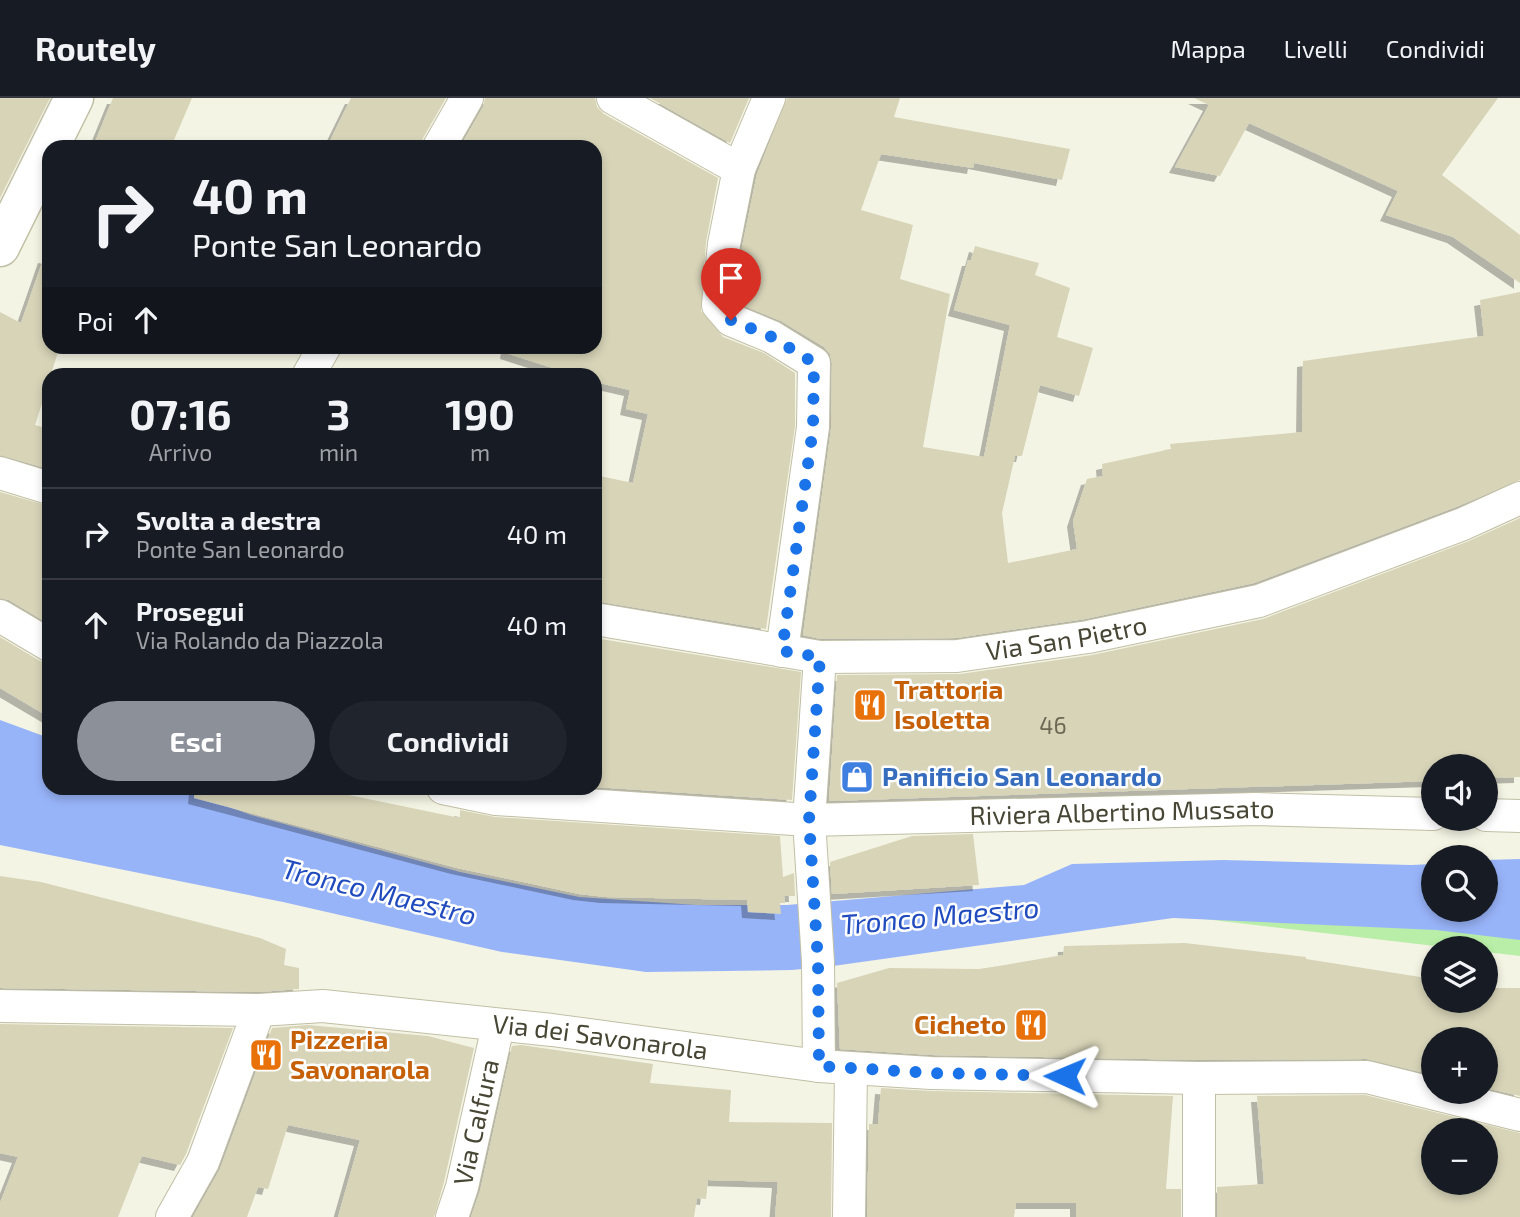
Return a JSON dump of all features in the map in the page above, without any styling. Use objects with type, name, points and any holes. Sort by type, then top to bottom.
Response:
[{"type":"street","points":[[53,140],[74,98]]},
{"type":"street","points":[[443,140],[467,98]]},
{"type":"street","points":[[613,98],[738,169]]},
{"type":"street","points":[[769,98],[738,169],[724,244],[718,306],[731,320],[772,337],[814,363],[813,428],[782,651]]},
{"type":"street","points":[[0,247],[42,162]]},
{"type":"street","points":[[0,473],[42,486]]},
{"type":"street","name":"Via San Pietro","points":[[602,620],[820,657],[957,656],[1088,637],[1259,601],[1463,524],[1520,498]]},
{"type":"street","points":[[0,616],[42,641]]},
{"type":"street","points":[[819,1066],[818,962],[809,820],[820,657]]},
{"type":"street","name":"Riviera Albertino Mussato","points":[[477,795],[496,799],[809,820],[1256,808],[1421,814]]},
{"type":"street","points":[[1498,815],[1520,816]]},
{"type":"street","name":"Via dei Savonarola","points":[[0,1006],[259,1010],[323,1006],[552,1030],[852,1069],[1199,1078],[1367,1077],[1520,1115]]},
{"type":"street","points":[[172,1217],[203,1162],[259,1010]]},
{"type":"street","name":"Via Calfura","points":[[452,1217],[498,1026]]},
{"type":"street","points":[[849,1217],[852,1069]]},
{"type":"street","points":[[1199,1078],[1199,1217]]},
{"type":"green space","points":[[1520,904],[1520,956],[1498,953],[1498,936],[1421,936],[1421,944],[1128,910],[1421,910],[1421,922],[1498,922],[1498,908]]},
{"type":"water","name":"Tronco Maestro","points":[[0,720],[42,735],[42,795],[197,795],[251,815],[460,872],[579,897],[696,905],[787,905],[1024,885],[1072,864],[1223,860],[1421,865],[1421,922],[1498,922],[1498,860],[1520,859],[1520,940],[1436,930],[1173,918],[792,970],[646,972],[502,952],[283,902],[0,845]]},
{"type":"building","points":[[0,98],[50,98],[0,198]]},
{"type":"building","points":[[113,98],[192,98],[174,140],[96,140]]},
{"type":"building","points":[[351,98],[446,98],[423,140],[330,140]]},
{"type":"building","points":[[485,98],[595,98],[597,107],[604,114],[718,178],[706,242],[701,311],[723,337],[764,353],[795,373],[795,426],[766,629],[602,602],[602,476],[633,483],[648,414],[626,409],[630,390],[602,384],[602,368],[553,368],[509,354],[602,354],[602,140],[464,140],[483,107]]},
{"type":"building","points":[[650,98],[749,98],[730,143]]},
{"type":"building","points":[[787,98],[900,98],[894,117],[1070,149],[1062,180],[974,163],[973,168],[881,154],[861,210],[913,225],[900,279],[950,294],[923,447],[984,457],[1010,325],[954,310],[968,260],[971,260],[975,246],[1039,263],[1035,275],[1070,288],[1057,337],[1093,348],[1079,396],[1040,385],[1022,456],[1015,456],[1002,513],[1008,563],[1077,549],[1073,521],[1087,479],[1103,476],[1102,464],[1171,449],[1170,444],[1302,432],[1303,361],[1484,336],[1480,300],[1520,292],[1520,480],[1254,583],[1085,619],[956,638],[821,639],[803,635],[831,429],[832,363],[830,354],[824,347],[781,321],[742,305],[737,299],[742,247],[757,174]]},
{"type":"building","points":[[1194,98],[1498,98],[1442,175],[1520,235],[1520,283],[1453,237],[1386,215],[1398,191],[1249,123],[1220,176],[1175,167],[1209,105]]},
{"type":"building","points":[[42,263],[42,354],[57,354],[53,368],[42,368],[42,404],[35,425],[42,427],[42,467],[0,455],[0,312],[21,323]]},
{"type":"building","points":[[0,492],[42,504],[42,620],[9,600],[0,598]]},
{"type":"building","points":[[1520,518],[1520,777],[1498,778],[1498,754],[1421,754],[1421,781],[829,801],[837,675],[960,674],[1092,655],[1263,619],[1469,541]]},
{"type":"building","points":[[0,637],[42,661],[42,713],[0,688]]},
{"type":"building","points":[[602,639],[801,672],[792,800],[602,787]]},
{"type":"building","points":[[194,795],[349,795],[460,818],[460,810],[495,817],[780,836],[783,877],[794,873],[795,896],[784,896],[785,903],[780,903],[781,914],[748,912],[747,900],[579,894],[457,868],[194,798]]},
{"type":"building","points":[[973,834],[979,885],[832,894],[830,862],[912,836]]},
{"type":"building","points":[[0,876],[41,882],[260,938],[286,949],[284,965],[299,968],[299,989],[259,992],[0,988]]},
{"type":"building","points":[[1185,943],[1306,957],[1421,977],[1421,1013],[1498,1013],[1498,988],[1520,988],[1520,1096],[1498,1091],[1498,1027],[1421,1027],[1421,1072],[1367,1059],[1199,1060],[932,1055],[840,1049],[837,983],[889,968],[979,969],[1005,965],[1063,955],[1064,946]]},
{"type":"building","points":[[0,1024],[233,1028],[180,1165],[142,1156],[118,1217],[0,1217],[0,1203],[18,1157],[0,1153]]},
{"type":"building","points":[[308,1025],[428,1036],[474,1048],[434,1217],[338,1217],[360,1140],[288,1125],[268,1189],[258,1187],[247,1217],[193,1217],[220,1169],[272,1028]]},
{"type":"building","points":[[521,1045],[653,1064],[650,1083],[731,1090],[729,1122],[832,1123],[831,1217],[775,1217],[778,1182],[708,1180],[706,1199],[697,1198],[694,1217],[471,1217],[480,1191],[512,1046]]},
{"type":"building","points":[[881,1088],[1173,1096],[1166,1189],[1181,1189],[1181,1217],[1076,1217],[1076,1203],[1016,1203],[1014,1217],[867,1217],[869,1124],[878,1124]]},
{"type":"building","points":[[1365,1095],[1459,1118],[1421,1118],[1421,1195],[1498,1195],[1498,1128],[1520,1133],[1520,1217],[1217,1217],[1217,1187],[1264,1184],[1257,1096]]},
{"type":"place","name":"Trattoria Isoletta","points":[[870,705]]},
{"type":"place","name":"Panificio San Leonardo","points":[[857,777]]},
{"type":"place","name":"Cicheto","points":[[1031,1025]]},
{"type":"place","name":"Pizzeria Savonarola","points":[[266,1055]]},
{"type":"route","points":[[731,320],[772,337],[814,363],[813,428],[782,651],[820,657],[809,820],[818,962],[819,1066],[931,1073],[1065,1076]]}]
